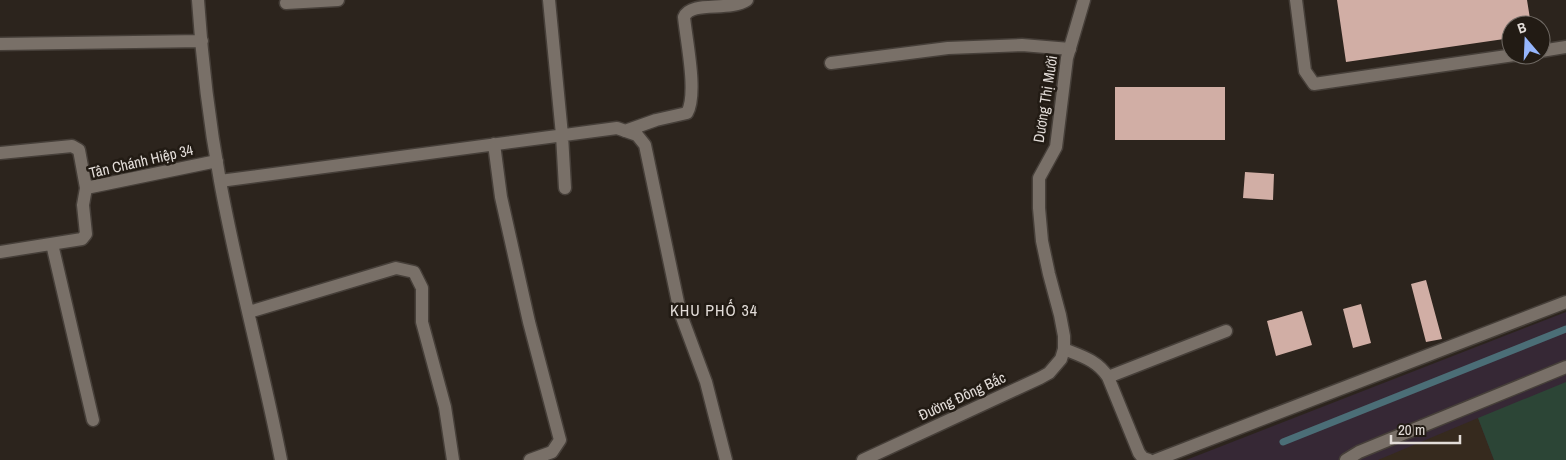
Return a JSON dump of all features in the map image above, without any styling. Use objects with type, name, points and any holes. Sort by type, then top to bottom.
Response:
[{"type":"street","points":[[198,0],[204,75],[220,181],[281,460]]},
{"type":"street","points":[[286,3],[338,0]]},
{"type":"street","points":[[549,0],[562,135],[565,188]]},
{"type":"street","points":[[625,131],[656,120],[687,113],[690,108],[690,58],[684,16],[686,11],[690,7],[699,4],[721,5],[742,3],[747,0]]},
{"type":"street","name":"Dương Thị Mười","points":[[1064,349],[1063,326],[1042,241],[1039,178],[1056,147],[1067,58],[1084,0]]},
{"type":"street","points":[[1296,0],[1305,71],[1314,84],[1501,57]]},
{"type":"street","points":[[0,44],[202,41]]},
{"type":"street","points":[[830,63],[948,48],[1022,45],[1070,49]]},
{"type":"street","points":[[1551,49],[1566,47]]},
{"type":"street","points":[[220,181],[617,128],[637,135],[645,145],[680,312],[706,382],[726,460]]},
{"type":"street","points":[[494,144],[507,226],[529,322],[560,440],[552,452],[530,460]]},
{"type":"street","points":[[0,153],[72,146],[79,150],[86,188]]},
{"type":"street","name":"Tân Chánh Hiệp 34","points":[[0,252],[82,240],[86,234],[83,205],[86,188],[217,161]]},
{"type":"street","points":[[52,244],[93,420]]},
{"type":"street","points":[[249,312],[396,268],[414,272],[422,288],[422,322],[445,407],[453,460]]},
{"type":"street","points":[[1156,460],[1566,302]]},
{"type":"street","points":[[1108,377],[1226,330]]},
{"type":"street","points":[[1064,349],[1094,362],[1102,368],[1108,377],[1138,453],[1149,460]]},
{"type":"street","name":"Đường Đông Bắc","points":[[863,460],[1049,373],[1061,359],[1064,349]]},
{"type":"street","points":[[1346,460],[1359,452],[1566,367]]},
{"type":"shaded area","points":[[1566,312],[1566,460],[1186,460]]},
{"type":"shaded area","points":[[1478,418],[1494,460],[1378,460]]},
{"type":"green space","points":[[1566,382],[1566,460],[1494,460],[1478,418]]},
{"type":"building","points":[[1337,0],[1527,0],[1529,15],[1501,15],[1501,39],[1346,62]]},
{"type":"building","points":[[1115,87],[1225,87],[1225,140],[1115,140]]},
{"type":"building","points":[[1245,172],[1274,174],[1273,200],[1243,198]]},
{"type":"building","points":[[1426,280],[1442,339],[1426,342],[1411,284]]},
{"type":"building","points":[[1361,304],[1371,343],[1353,348],[1343,309]]},
{"type":"building","points":[[1302,311],[1312,345],[1276,356],[1267,321]]},
{"type":"waterway","points":[[1283,442],[1566,329]]},
{"type":"district","name":"KHU PHỐ 34","points":[[714,310]]}]
